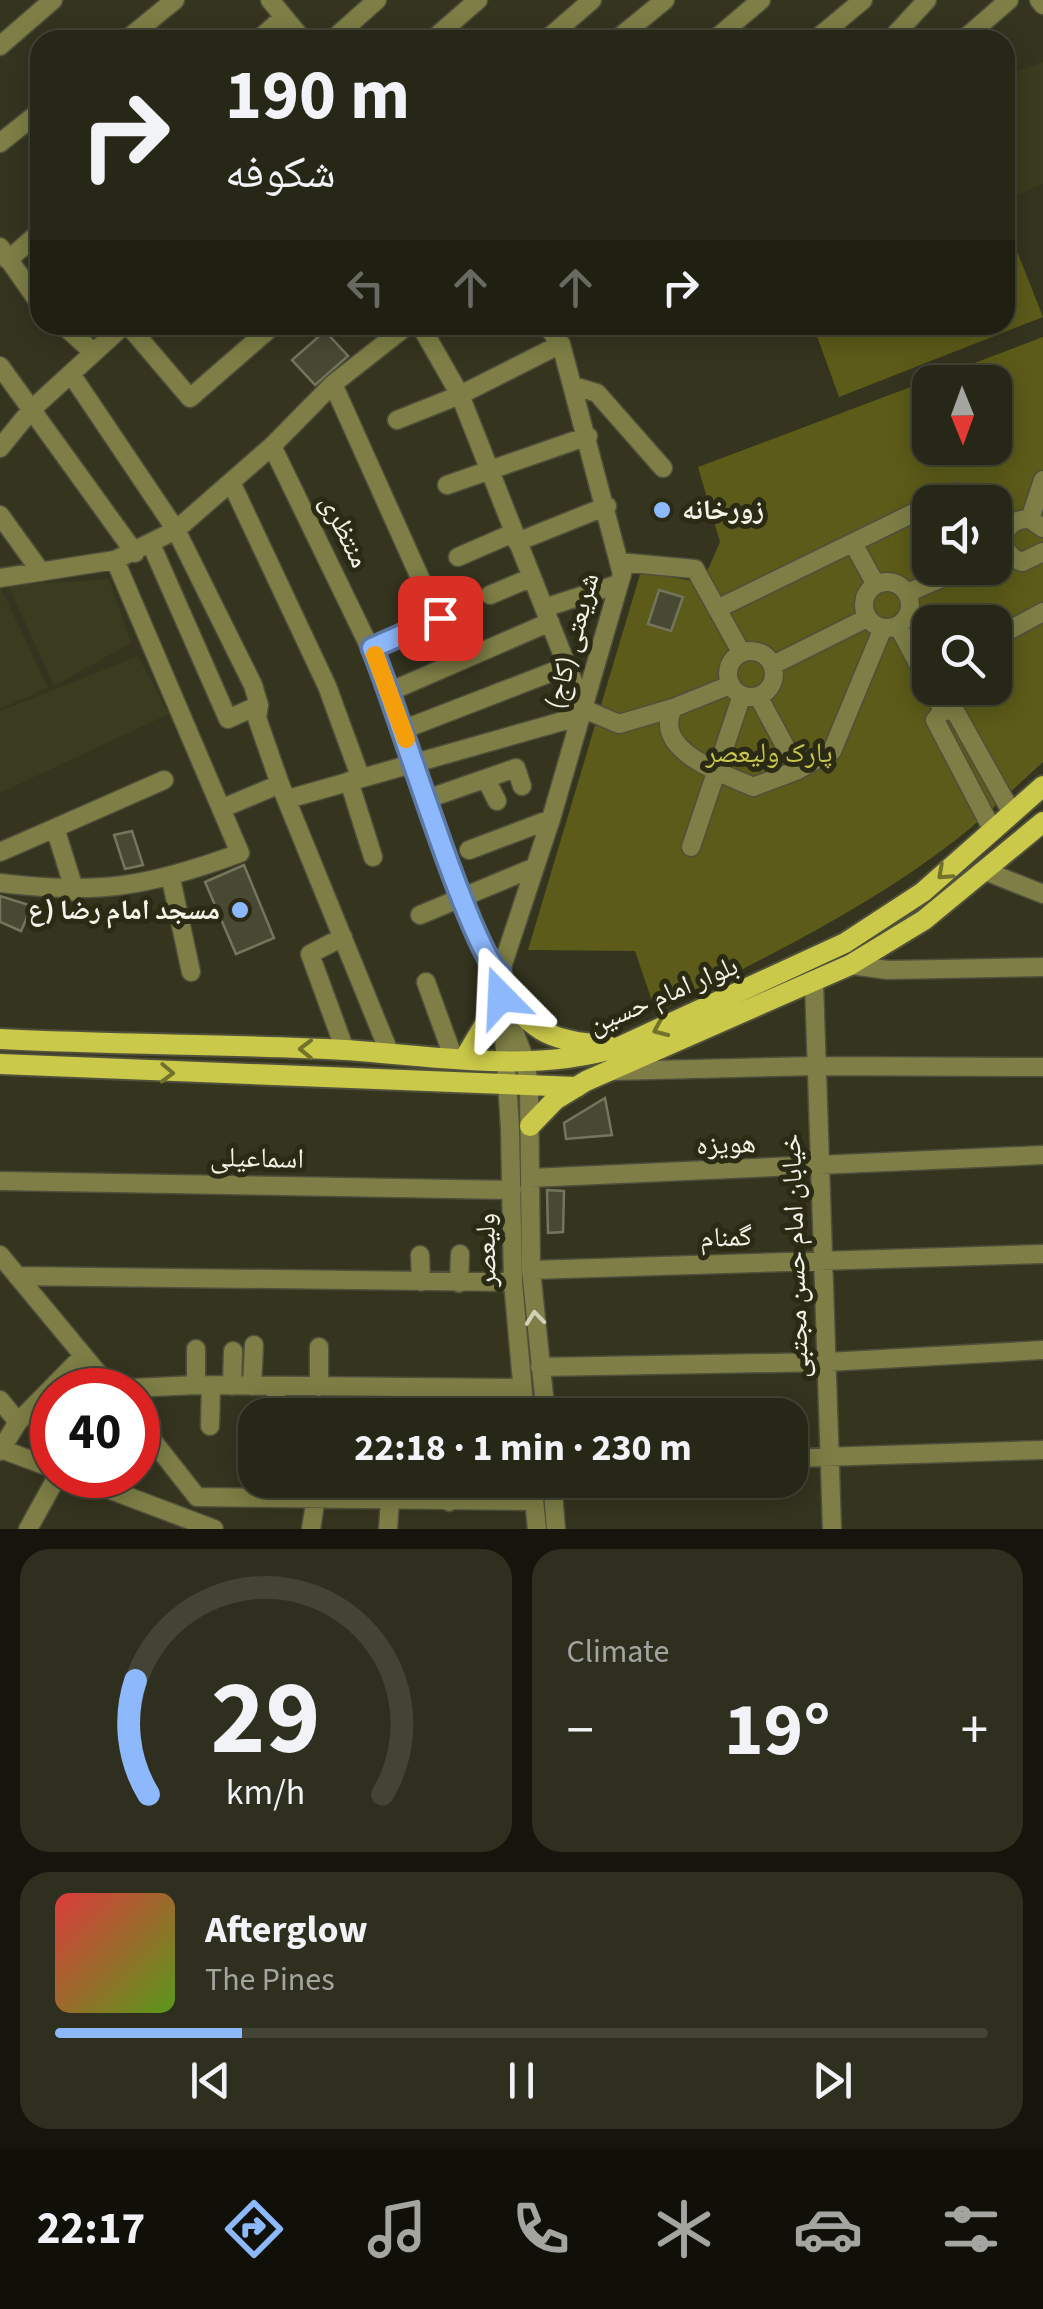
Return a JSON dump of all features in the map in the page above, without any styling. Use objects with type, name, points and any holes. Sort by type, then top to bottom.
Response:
[{"type":"main road","name":"بلوار امام حسین","points":[[0,1039],[345,1050],[503,1060],[562,1060],[620,1047],[845,943],[923,892],[1043,786]]},
{"type":"main road","name":"بلوار امام حسین","points":[[0,1064],[576,1087],[850,965],[924,920],[1043,822]]},
{"type":"main road","points":[[459,1059],[500,986],[521,1016],[553,1040],[620,1047]]},
{"type":"main road","points":[[107,1071],[108,1045]]},
{"type":"main road","points":[[520,1127],[576,1087]]},
{"type":"street","points":[[0,46],[53,0]]},
{"type":"street","points":[[138,30],[176,0]]},
{"type":"street","points":[[271,0],[295,30]]},
{"type":"street","points":[[343,30],[377,0]]},
{"type":"street","points":[[444,30],[478,0]]},
{"type":"street","points":[[558,30],[592,0]]},
{"type":"street","points":[[628,30],[665,0]]},
{"type":"street","points":[[726,30],[761,0]]},
{"type":"street","points":[[827,30],[862,0]]},
{"type":"street","points":[[899,30],[927,0]]},
{"type":"street","points":[[974,30],[1009,0]]},
{"type":"street","points":[[269,30],[284,17]]},
{"type":"street","points":[[0,143],[30,119]]},
{"type":"street","points":[[30,238],[4,254],[30,287]]},
{"type":"street","points":[[74,335],[93,352]]},
{"type":"street","points":[[0,448],[31,410],[114,335]]},
{"type":"street","points":[[135,335],[190,398],[262,335]]},
{"type":"street","points":[[0,578],[115,560],[176,530],[272,446],[333,384],[405,335]]},
{"type":"street","points":[[420,335],[460,395],[583,712]]},
{"type":"street","name":"شریعتی (کاج)","points":[[500,986],[618,584],[619,562],[607,506],[561,344],[554,335]]},
{"type":"street","points":[[397,420],[460,395],[561,344]]},
{"type":"street","points":[[0,366],[143,548],[228,720],[259,705]]},
{"type":"street","points":[[70,374],[176,530],[259,705],[256,718],[390,1054]]},
{"type":"street","points":[[333,384],[426,591]]},
{"type":"street","points":[[574,386],[597,394],[663,468]]},
{"type":"street","points":[[447,485],[588,436]]},
{"type":"street","name":"منتظری","points":[[272,446],[391,691],[461,896],[500,986],[529,1084],[520,1127]]},
{"type":"street","points":[[1012,520],[1037,523],[1043,480]]},
{"type":"street","points":[[230,482],[326,686],[355,778],[372,857]]},
{"type":"street","points":[[458,557],[607,506]]},
{"type":"street","points":[[717,609],[912,514]]},
{"type":"street","points":[[0,516],[41,572]]},
{"type":"street","points":[[853,543],[876,585]]},
{"type":"street","points":[[1012,557],[1022,562],[1043,552]]},
{"type":"street","points":[[0,883],[74,892],[171,878],[240,853],[115,560]]},
{"type":"street","points":[[619,562],[695,569],[741,652]]},
{"type":"street","points":[[490,594],[530,578]]},
{"type":"street","points":[[907,592],[890,582],[876,585],[864,604],[912,658]]},
{"type":"street","points":[[391,691],[618,584]]},
{"type":"street","points":[[907,592],[924,585]]},
{"type":"street","points":[[773,665],[909,615],[907,592]]},
{"type":"street","points":[[1012,629],[1043,612]]},
{"type":"street","points":[[372,648],[440,618]]},
{"type":"street","points":[[673,708],[666,722],[671,738],[718,772],[753,788],[798,770],[832,751],[883,624]]},
{"type":"street","points":[[773,665],[756,650],[741,652],[728,670],[798,770]]},
{"type":"street","points":[[223,808],[284,791],[416,766],[583,712],[619,724],[770,687],[773,665]]},
{"type":"street","points":[[402,730],[565,667]]},
{"type":"street","points":[[691,846],[743,692]]},
{"type":"street","points":[[941,705],[943,710]]},
{"type":"street","points":[[943,710],[955,711],[1012,813]]},
{"type":"street","points":[[943,710],[935,720],[992,829]]},
{"type":"street","points":[[427,799],[486,779],[519,777]]},
{"type":"street","points":[[486,779],[497,801]]},
{"type":"street","points":[[0,852],[164,780]]},
{"type":"street","points":[[469,850],[551,819]]},
{"type":"street","points":[[56,828],[74,892]]},
{"type":"street","points":[[420,915],[535,867]]},
{"type":"street","points":[[986,870],[1043,894]]},
{"type":"street","points":[[171,878],[192,972]]},
{"type":"street","points":[[343,937],[310,954],[345,1050]]},
{"type":"street","points":[[850,965],[888,970],[1043,967]]},
{"type":"street","points":[[426,982],[459,1059]]},
{"type":"street","name":"خیابان امام حسن مجتبی","points":[[814,982],[832,1529]]},
{"type":"street","name":"ولیعصر","points":[[500,986],[504,1084],[520,1127],[530,1178],[530,1270],[544,1398]]},
{"type":"street","points":[[612,1071],[816,1066],[1043,1067]]},
{"type":"street","name":"ولیعصر","points":[[520,1127],[512,1190],[513,1282],[523,1398]]},
{"type":"street","name":"هویزه","points":[[530,1178],[1043,1155]]},
{"type":"street","name":"اسماعیلی","points":[[0,1181],[512,1190]]},
{"type":"street","points":[[459,1282],[460,1254]]},
{"type":"street","name":"گمنام","points":[[530,1270],[1043,1254]]},
{"type":"street","points":[[0,1255],[92,1368]]},
{"type":"street","points":[[420,1255],[420,1282]]},
{"type":"street","points":[[17,1276],[513,1282]]},
{"type":"street","points":[[252,1386],[254,1345]]},
{"type":"street","points":[[319,1346],[319,1387]]},
{"type":"street","points":[[196,1349],[210,1426]]},
{"type":"street","points":[[540,1367],[827,1362],[1043,1350]]},
{"type":"street","points":[[232,1386],[233,1352]]},
{"type":"street","points":[[30,1460],[1,1450],[18,1422],[82,1357]]},
{"type":"street","points":[[160,1387],[522,1388]]},
{"type":"street","points":[[276,1387],[276,1398]]},
{"type":"street","points":[[0,1400],[18,1422]]},
{"type":"street","points":[[160,1450],[197,1497],[213,1529]]},
{"type":"street","points":[[808,1457],[1043,1450]]},
{"type":"street","points":[[197,1497],[238,1495]]},
{"type":"street","points":[[28,1529],[45,1498]]},
{"type":"street","points":[[131,1498],[213,1529]]},
{"type":"street","points":[[305,1498],[311,1529]]},
{"type":"street","points":[[371,1498],[449,1502],[534,1500],[537,1529]]},
{"type":"street","points":[[553,1498],[556,1529]]},
{"type":"street","points":[[388,1529],[390,1500]]},
{"type":"shaded area","points":[[1043,62],[1043,184],[1015,196],[1015,72]]},
{"type":"shaded area","points":[[109,579],[131,643],[54,686],[8,585]]},
{"type":"shaded area","points":[[0,586],[48,688],[0,709]]},
{"type":"shaded area","points":[[138,656],[169,714],[0,793],[0,711]]},
{"type":"green space","points":[[1015,246],[1043,317],[1015,328]]},
{"type":"green space","points":[[817,335],[997,335],[912,365],[912,368],[839,397]]},
{"type":"green space","name":"پارک ولیعصر","points":[[1043,337],[1043,762],[957,839],[886,889],[811,933],[656,1013],[635,951],[528,950],[641,571],[702,583],[720,542],[698,467],[912,386],[912,465],[1012,465],[1012,365],[969,365]]},
{"type":"building","points":[[320,335],[329,335],[348,356],[315,385],[292,360]]},
{"type":"building","points":[[659,590],[683,597],[671,631],[648,624]]},
{"type":"building","points":[[132,831],[143,865],[125,869],[114,835]]},
{"type":"building","name":"مسجد امام رضا (ع","points":[[244,865],[274,938],[236,954],[205,882]]},
{"type":"building","points":[[0,896],[32,906],[21,931],[0,922]]},
{"type":"building","points":[[605,1098],[612,1135],[566,1139],[564,1123]]},
{"type":"building","points":[[547,1190],[564,1191],[563,1232],[548,1233]]},
{"type":"slow traffic","points":[[375,655],[406,739]]},
{"type":"place","name":"زورخانه","points":[[662,510]]},
{"type":"place","name":"مسجد امام رضا (ع","points":[[240,910]]},
{"type":"route","points":[[440,618],[372,648],[391,691],[461,896],[489,966],[500,973],[501,997]]}]
